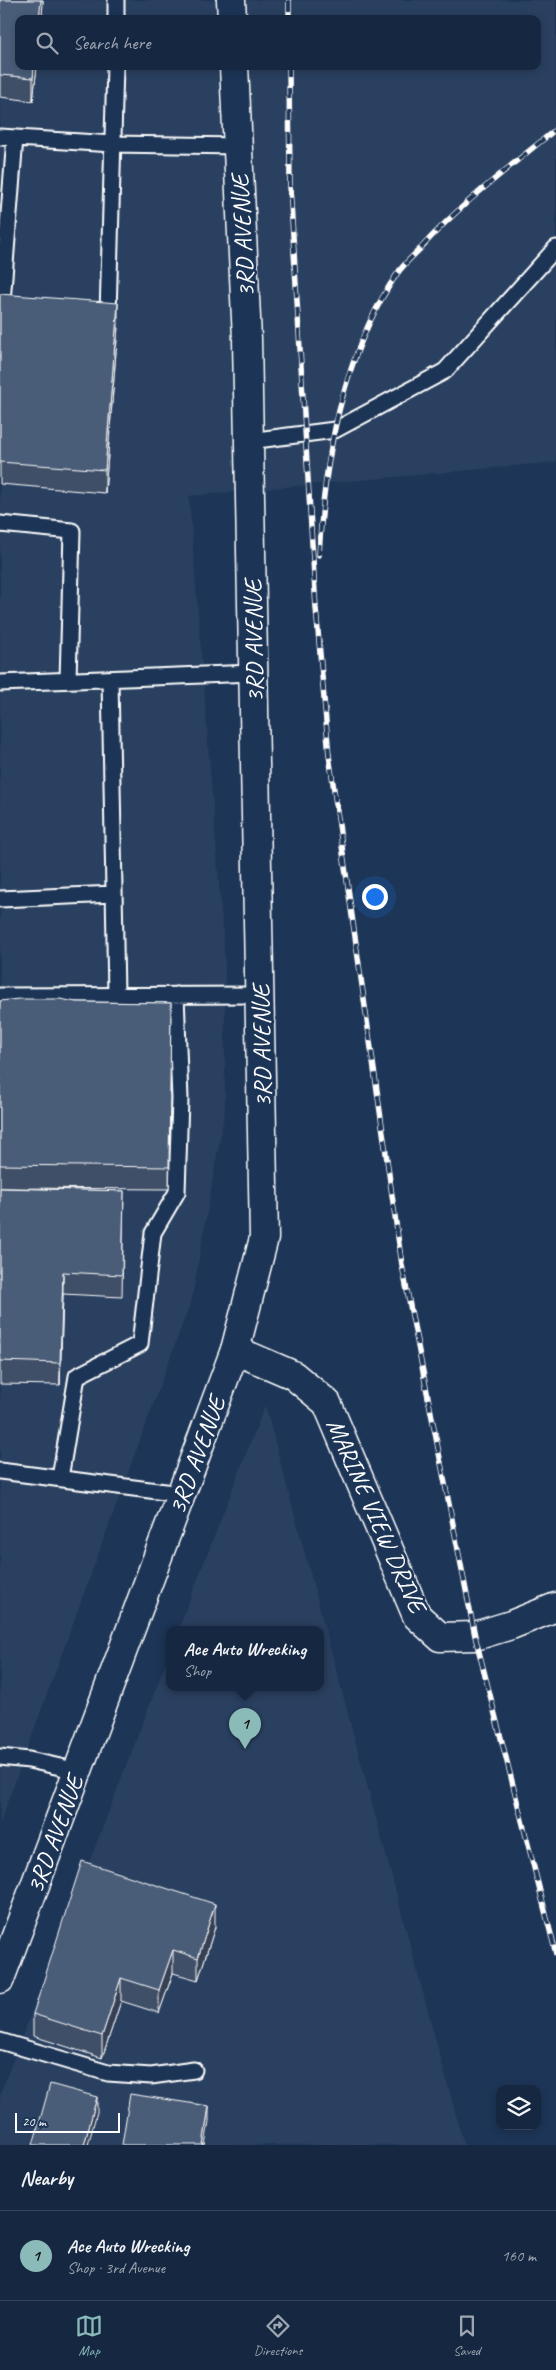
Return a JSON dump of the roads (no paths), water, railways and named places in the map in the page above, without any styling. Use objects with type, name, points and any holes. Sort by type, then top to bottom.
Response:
[{"type":"main road","points":[[231,0],[232,15]]},
{"type":"main road","name":"3RD AVENUE","points":[[0,1979],[235,1350],[264,1238],[247,339],[234,70]]},
{"type":"main road","name":"MARINE VIEW DRIVE","points":[[235,1350],[294,1375],[327,1403],[417,1616],[440,1637],[475,1636],[511,1625],[556,1607]]},
{"type":"lane","points":[[116,0],[116,15]]},
{"type":"lane","points":[[79,310],[108,314],[115,70]]},
{"type":"lane","points":[[31,306],[2,302],[7,138],[113,144],[238,146]]},
{"type":"lane","points":[[249,441],[335,430],[445,371],[556,248]]},
{"type":"lane","points":[[0,524],[72,531],[68,680]]},
{"type":"lane","points":[[0,683],[254,673]]},
{"type":"lane","points":[[110,679],[116,995]]},
{"type":"lane","points":[[0,899],[114,894]]},
{"type":"lane","points":[[60,1478],[77,1376],[140,1344],[153,1233],[177,1192],[180,1099],[176,995]]},
{"type":"lane","points":[[0,996],[260,995]]},
{"type":"lane","points":[[0,1471],[182,1494]]},
{"type":"lane","points":[[0,1757],[29,1760],[78,1772]]},
{"type":"lane","points":[[0,2041],[108,2073],[151,2076],[194,2070]]},
{"type":"railway","points":[[289,0],[289,15]]},
{"type":"railway","points":[[289,70],[290,187],[316,608],[329,755],[402,1265],[475,1636],[556,1954]]},
{"type":"railway","points":[[319,555],[331,445],[339,409],[349,373],[378,305],[399,271],[435,232],[486,186],[556,129]]},
{"type":"place","name":"Ace Auto Wrecking","points":[[245,1749]]}]
